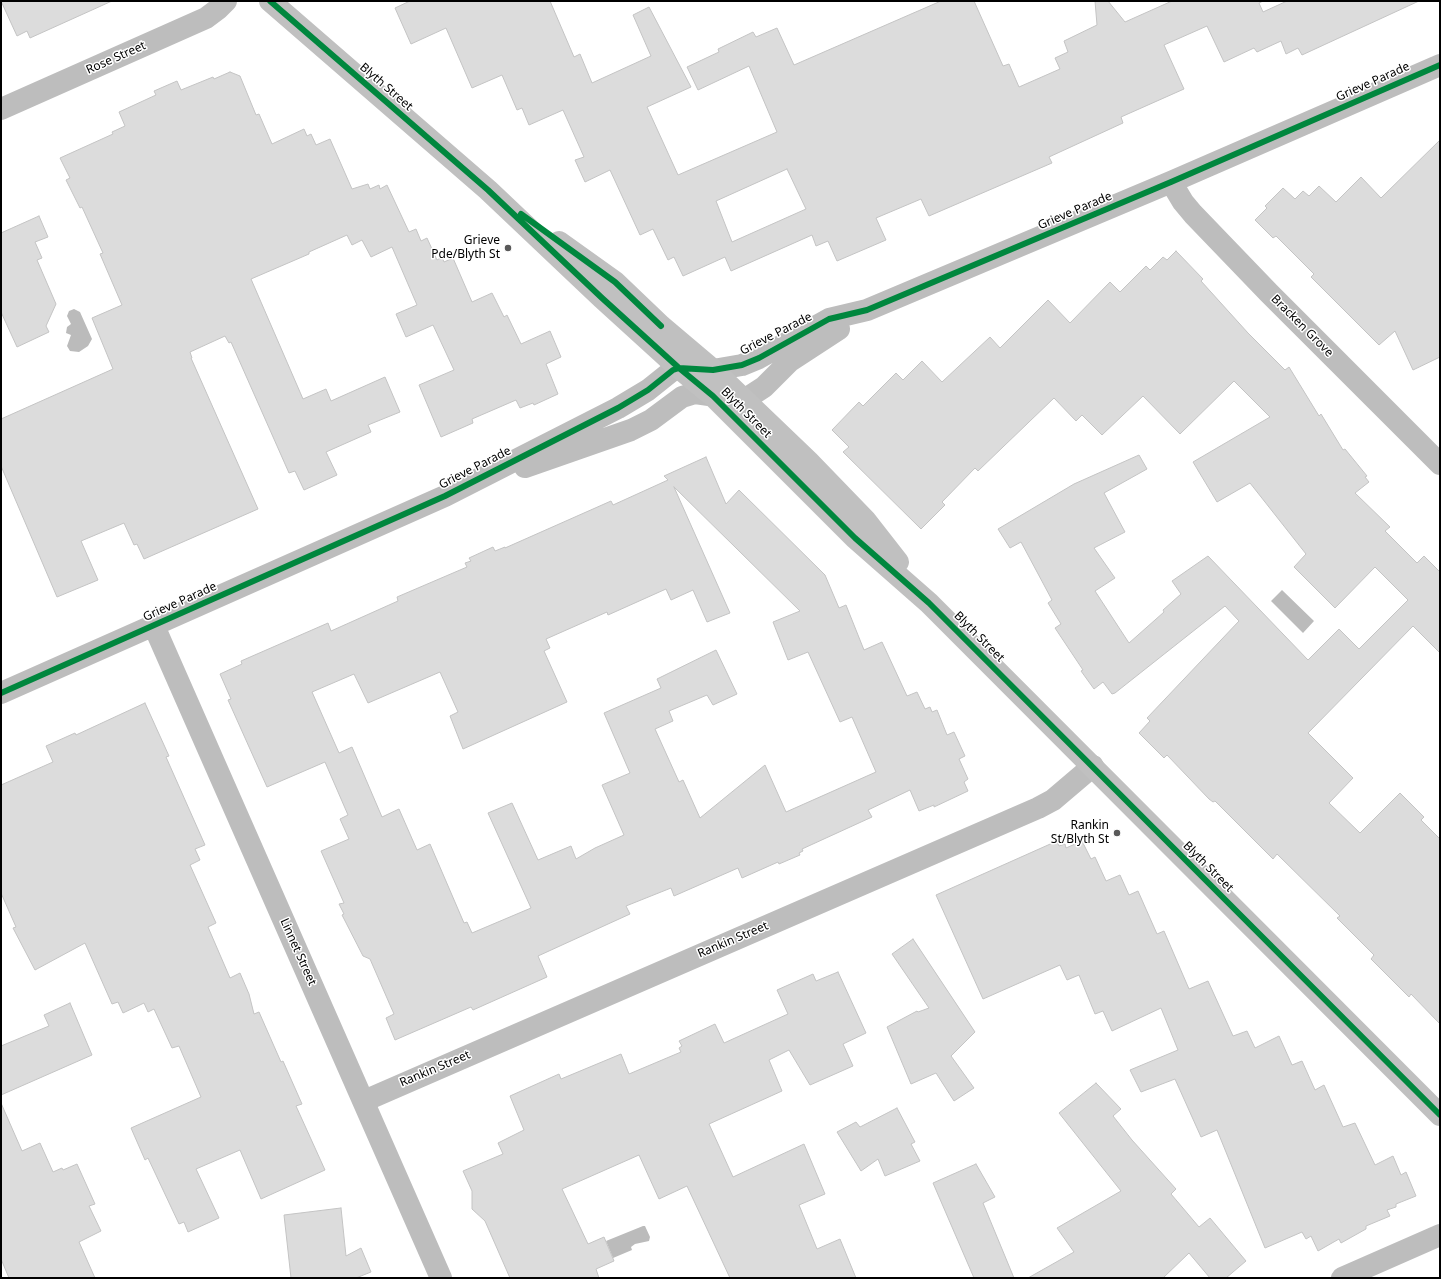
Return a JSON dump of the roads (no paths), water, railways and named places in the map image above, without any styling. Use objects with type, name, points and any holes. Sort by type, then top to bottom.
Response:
[{"type":"street","name":"Rose Street","points":[[1,109],[206,18],[218,10],[226,1]]},
{"type":"street","name":"Blyth Street","points":[[277,3],[488,190],[602,298],[679,368],[713,396],[855,538],[929,603],[1440,1115]]},
{"type":"street","name":"Grieve Parade","points":[[1,693],[445,496],[618,408],[648,390],[673,370],[679,368],[713,370],[742,365],[759,358],[829,319],[867,310],[1171,182],[1440,65]]},
{"type":"street","name":"Bracken Grove","points":[[1171,182],[1183,202],[1193,214],[1269,293],[1440,464]]},
{"type":"street","name":"Blyth Street","points":[[488,190],[615,282],[661,326],[713,370],[808,461],[866,521],[929,603]]},
{"type":"street","name":"Grieve Parade","points":[[445,496],[631,430],[651,420],[682,397],[695,393],[744,400],[764,387],[790,361],[867,310]]},
{"type":"street","name":"Linnet Street","points":[[154,626],[441,1278]]},
{"type":"street","name":"Rankin Street","points":[[364,1101],[1038,808],[1053,800],[1093,766]]},
{"type":"street","points":[[1342,1278],[1440,1235]]},
{"type":"place","name":"Grieve Pde/Blyth St","points":[[508,248]]},
{"type":"place","name":"Rankin St/Blyth St","points":[[1117,833]]}]
